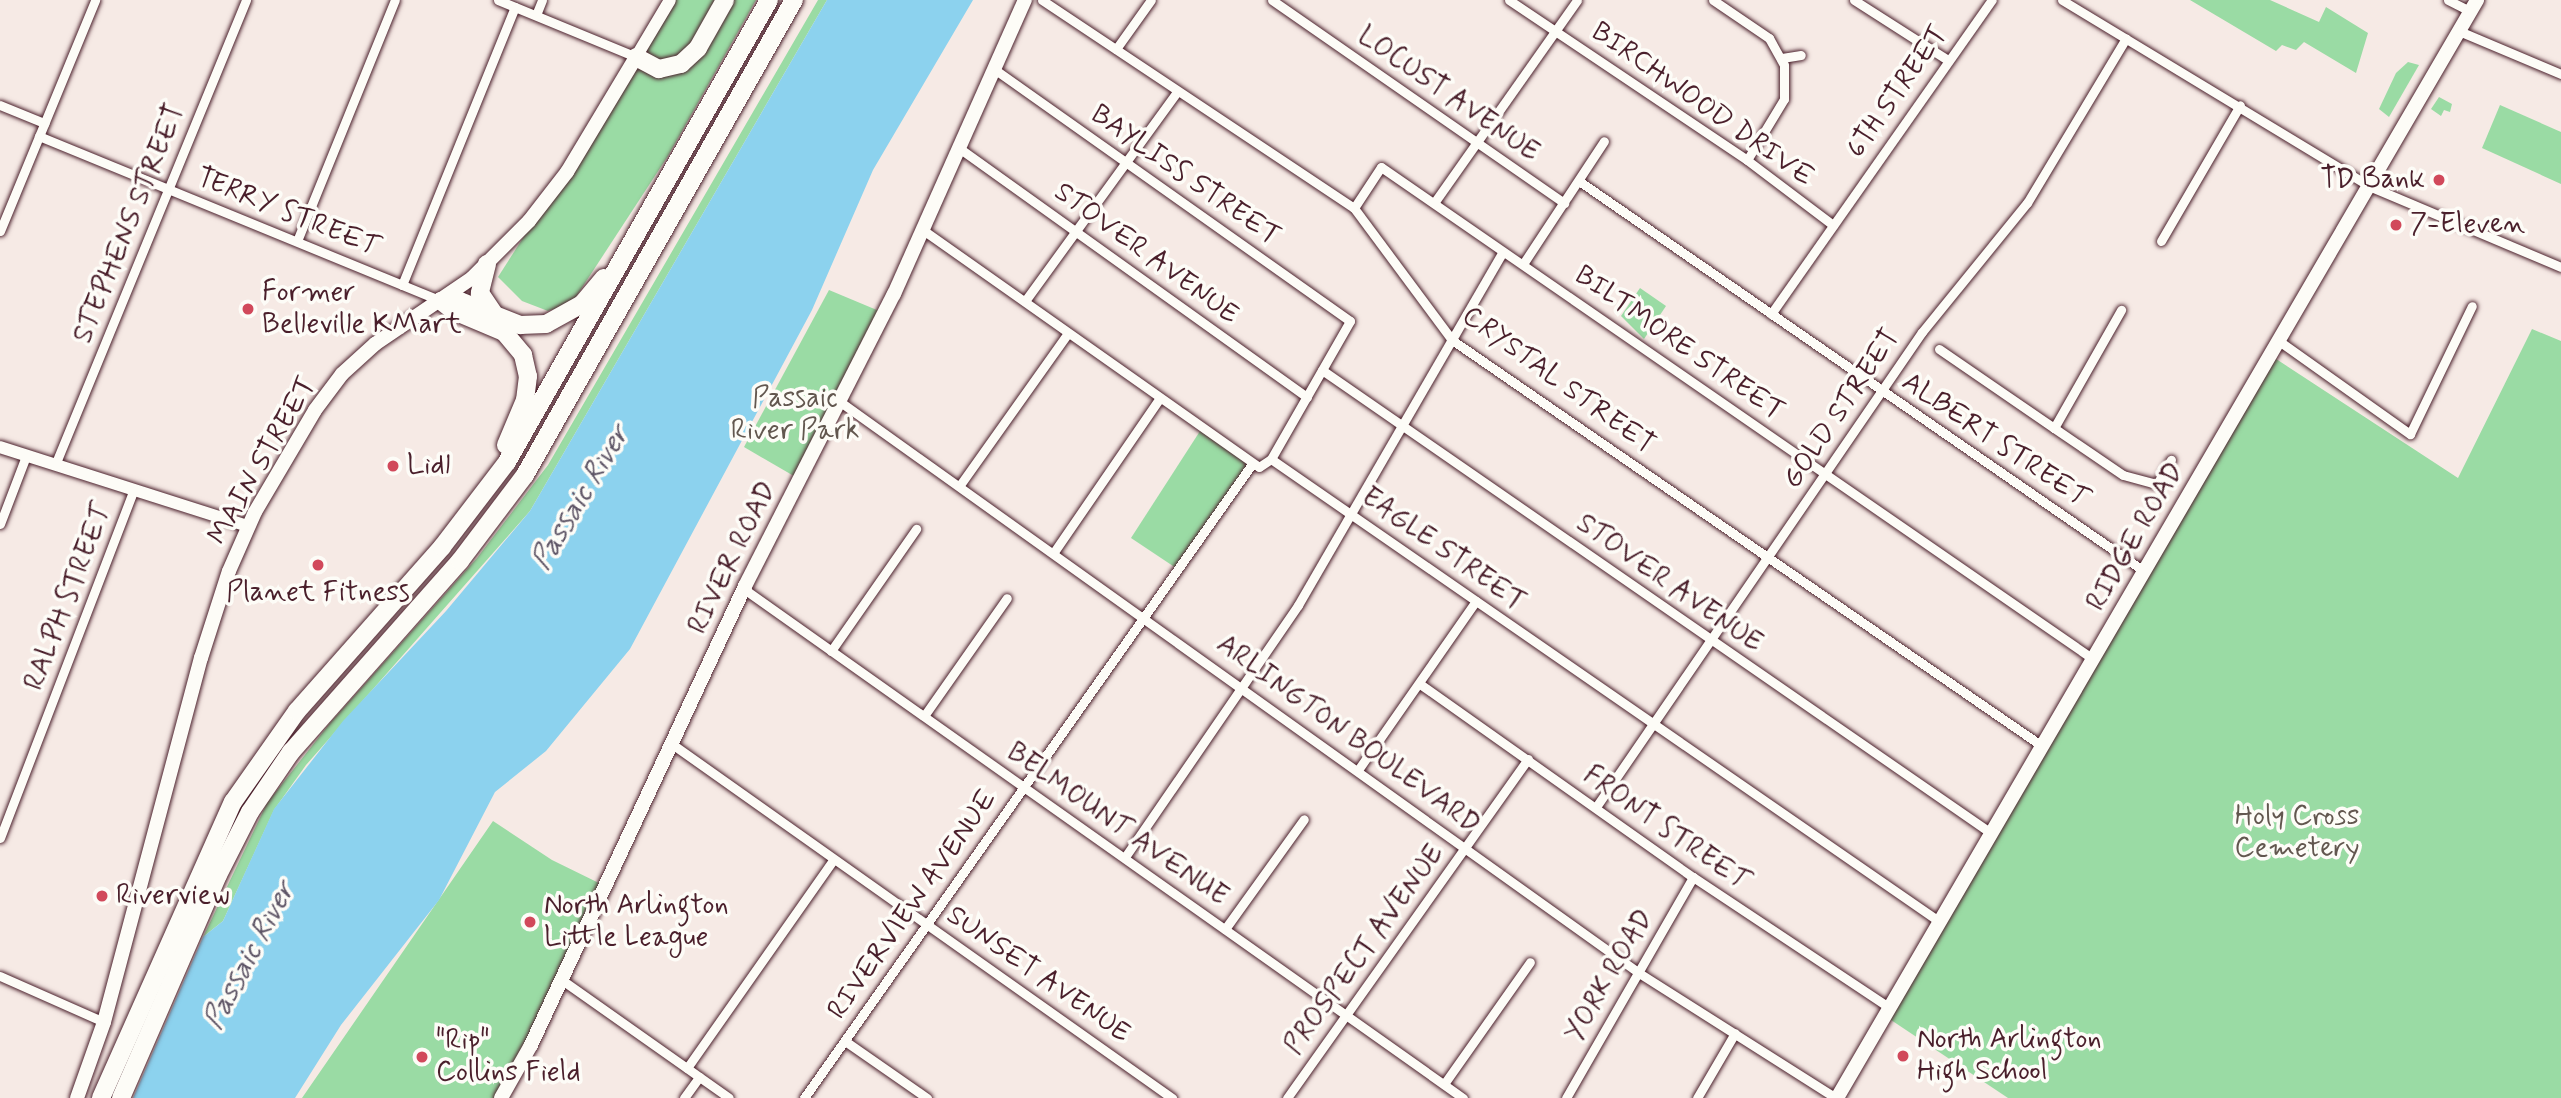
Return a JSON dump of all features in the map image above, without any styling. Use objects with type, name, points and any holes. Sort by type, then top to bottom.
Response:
[{"type":"highway","points":[[636,57],[659,69],[681,64],[698,48],[725,0]]},
{"type":"highway","points":[[100,1098],[200,867],[240,792],[297,711],[418,575],[486,492],[526,432],[769,0]]},
{"type":"highway","points":[[121,1098],[218,875],[250,812],[291,752],[460,561],[525,475],[794,0]]},
{"type":"highway","points":[[441,301],[460,301],[508,321],[546,324],[571,312],[592,294],[711,104]]},
{"type":"highway","points":[[487,264],[480,293],[490,310],[508,321]]},
{"type":"highway","points":[[418,575],[508,440],[527,388],[523,355],[512,338],[454,312],[441,301]]},
{"type":"main road","name":"RIVER ROAD","points":[[501,1098],[562,980],[744,589],[923,230],[1025,0]]},
{"type":"main road","name":"RIDGE ROAD","points":[[1836,1098],[2474,6]]},
{"type":"main road","name":"MAIN STREET","points":[[77,1098],[104,1021],[201,658],[248,526],[315,410],[342,374],[375,344],[441,301],[487,264],[561,180],[636,57]]},
{"type":"street","points":[[0,231],[95,0]]},
{"type":"street","name":"STEPHENS STREET","points":[[55,465],[246,0]]},
{"type":"street","points":[[297,241],[395,0]]},
{"type":"street","points":[[498,0],[636,57]]},
{"type":"street","points":[[536,15],[542,0]]},
{"type":"street","name":"MAIN STREET","points":[[636,57],[670,0]]},
{"type":"street","name":"CRYSTAL STREET","points":[[1042,0],[1176,93],[1354,208],[1452,340],[2042,746]]},
{"type":"street","points":[[1116,49],[1151,0]]},
{"type":"street","name":"LOCUST AVENUE","points":[[1272,0],[1564,202]]},
{"type":"street","name":"BIRCHWOOD DRIVE","points":[[1509,0],[1747,160],[1833,225]]},
{"type":"street","points":[[1434,203],[1577,0]]},
{"type":"street","points":[[1713,0],[1769,38],[1782,58],[1787,76],[1784,99],[1747,160]]},
{"type":"street","points":[[1854,0],[1948,61]]},
{"type":"street","name":"6TH STREET","points":[[1771,314],[1992,0]]},
{"type":"street","points":[[2062,0],[2240,105],[2369,186],[2561,267]]},
{"type":"street","points":[[2448,0],[2474,6]]},
{"type":"street","points":[[402,285],[515,7]]},
{"type":"street","points":[[2459,31],[2561,74]]},
{"type":"street","name":"GOLD STREET","points":[[1596,807],[1922,332],[2027,203],[2126,38]]},
{"type":"street","points":[[1782,58],[1801,55]]},
{"type":"street","name":"BAYLISS STREET","points":[[993,68],[1350,321],[1322,370]]},
{"type":"street","points":[[1026,301],[1176,93]]},
{"type":"street","points":[[2161,241],[2240,105]]},
{"type":"street","points":[[0,106],[44,123]]},
{"type":"street","name":"TERRY STREET","points":[[39,136],[441,301]]},
{"type":"street","points":[[1523,264],[1604,141]]},
{"type":"street","name":"STOVER AVENUE","points":[[959,148],[1307,397]]},
{"type":"street","name":"BILTMORE STREET","points":[[1354,208],[1381,167],[2093,659]]},
{"type":"street","name":"ALBERT STREET","points":[[1578,181],[2144,570]]},
{"type":"street","points":[[923,230],[1252,464],[1266,466],[1322,370]]},
{"type":"street","points":[[1125,857],[1298,605],[1503,252]]},
{"type":"street","points":[[2278,341],[2410,434],[2472,306]]},
{"type":"street","points":[[2054,428],[2121,310]]},
{"type":"street","points":[[960,485],[1068,333]]},
{"type":"street","points":[[1939,349],[2123,475],[2157,484],[2171,460]]},
{"type":"street","name":"STOVER AVENUE","points":[[1322,370],[1991,833]]},
{"type":"street","points":[[1054,552],[1160,398]]},
{"type":"street","name":"ARLINGTON BOULEVARD","points":[[839,401],[1054,552],[1639,973],[1836,1098]]},
{"type":"street","points":[[0,447],[248,526]]},
{"type":"street","points":[[0,524],[26,456]]},
{"type":"street","name":"EAGLE STREET","points":[[1270,459],[1940,922]]},
{"type":"street","name":"RIVERVIEW AVENUE","points":[[804,1098],[1252,464]]},
{"type":"street","name":"RALPH STREET","points":[[0,838],[134,489]]},
{"type":"street","points":[[831,651],[916,529]]},
{"type":"street","name":"BELMOUNT AVENUE","points":[[744,589],[1463,1098]]},
{"type":"street","points":[[924,716],[1007,598]]},
{"type":"street","points":[[1358,770],[1476,601]]},
{"type":"street","name":"FRONT STREET","points":[[1420,684],[1693,877],[1890,1008]]},
{"type":"street","name":"SUNSET AVENUE","points":[[671,744],[1172,1098]]},
{"type":"street","name":"PROSPECT AVENUE","points":[[1287,1098],[1528,759]]},
{"type":"street","points":[[1225,929],[1304,819]]},
{"type":"street","points":[[687,1068],[833,860]]},
{"type":"street","name":"YORK ROAD","points":[[1566,1098],[1693,877]]},
{"type":"street","points":[[1444,1084],[1530,962]]},
{"type":"street","points":[[0,976],[104,1021]]},
{"type":"street","points":[[562,980],[729,1098]]},
{"type":"street","points":[[1697,1098],[1735,1033]]},
{"type":"street","points":[[845,1041],[927,1098]]},
{"type":"street","points":[[684,1098],[699,1077]]},
{"type":"green space","points":[[675,0],[756,0],[668,156],[572,303],[548,311],[522,301],[498,277]]},
{"type":"green space","points":[[818,0],[827,0],[530,511],[306,765],[274,810],[223,921],[203,937],[267,803],[330,723],[477,558],[548,465]]},
{"type":"green space","points":[[2190,0],[2270,0],[2319,22],[2326,7],[2368,33],[2356,73],[2304,42],[2296,50],[2282,45],[2276,51]]},
{"type":"green space","points":[[2408,62],[2419,65],[2389,117],[2379,109],[2396,73]]},
{"type":"green space","points":[[2439,97],[2452,104],[2450,112],[2444,110],[2441,116],[2431,109]]},
{"type":"green space","points":[[2500,105],[2561,132],[2561,184],[2482,148]]},
{"type":"green space","points":[[1640,288],[1666,306],[1644,339],[1621,316]]},
{"type":"green space","name":"Passaic River Park","points":[[829,290],[884,313],[799,479],[744,447]]},
{"type":"green space","name":"Holy Cross Cemetery","points":[[2532,329],[2561,341],[2561,1098],[2008,1098],[1885,1016],[2270,355],[2458,478]]},
{"type":"green space","points":[[1202,428],[1252,464],[1179,570],[1131,538]]},
{"type":"green space","points":[[493,821],[552,860],[605,886],[501,1098],[302,1098]]},
{"type":"water","name":"Passaic River","points":[[827,0],[973,0],[873,170],[812,310],[630,649],[546,751],[495,792],[439,900],[341,1025],[295,1098],[133,1098],[203,937],[223,921],[274,809],[343,721],[446,611],[530,511]]},
{"type":"place","name":"TD Bank","points":[[2439,180]]},
{"type":"place","name":"7-Eleven","points":[[2396,225]]},
{"type":"place","name":"Former Belleville KMart","points":[[248,309]]},
{"type":"place","name":"Lidl","points":[[393,466]]},
{"type":"place","name":"Planet Fitness","points":[[318,565]]},
{"type":"place","name":"Riverview","points":[[102,896]]},
{"type":"place","name":"North Arlington Little League","points":[[530,922]]},
{"type":"place","name":"North Arlington High School","points":[[1903,1056]]},
{"type":"place","name":"\"Rip\" Collins Field","points":[[422,1057]]}]
